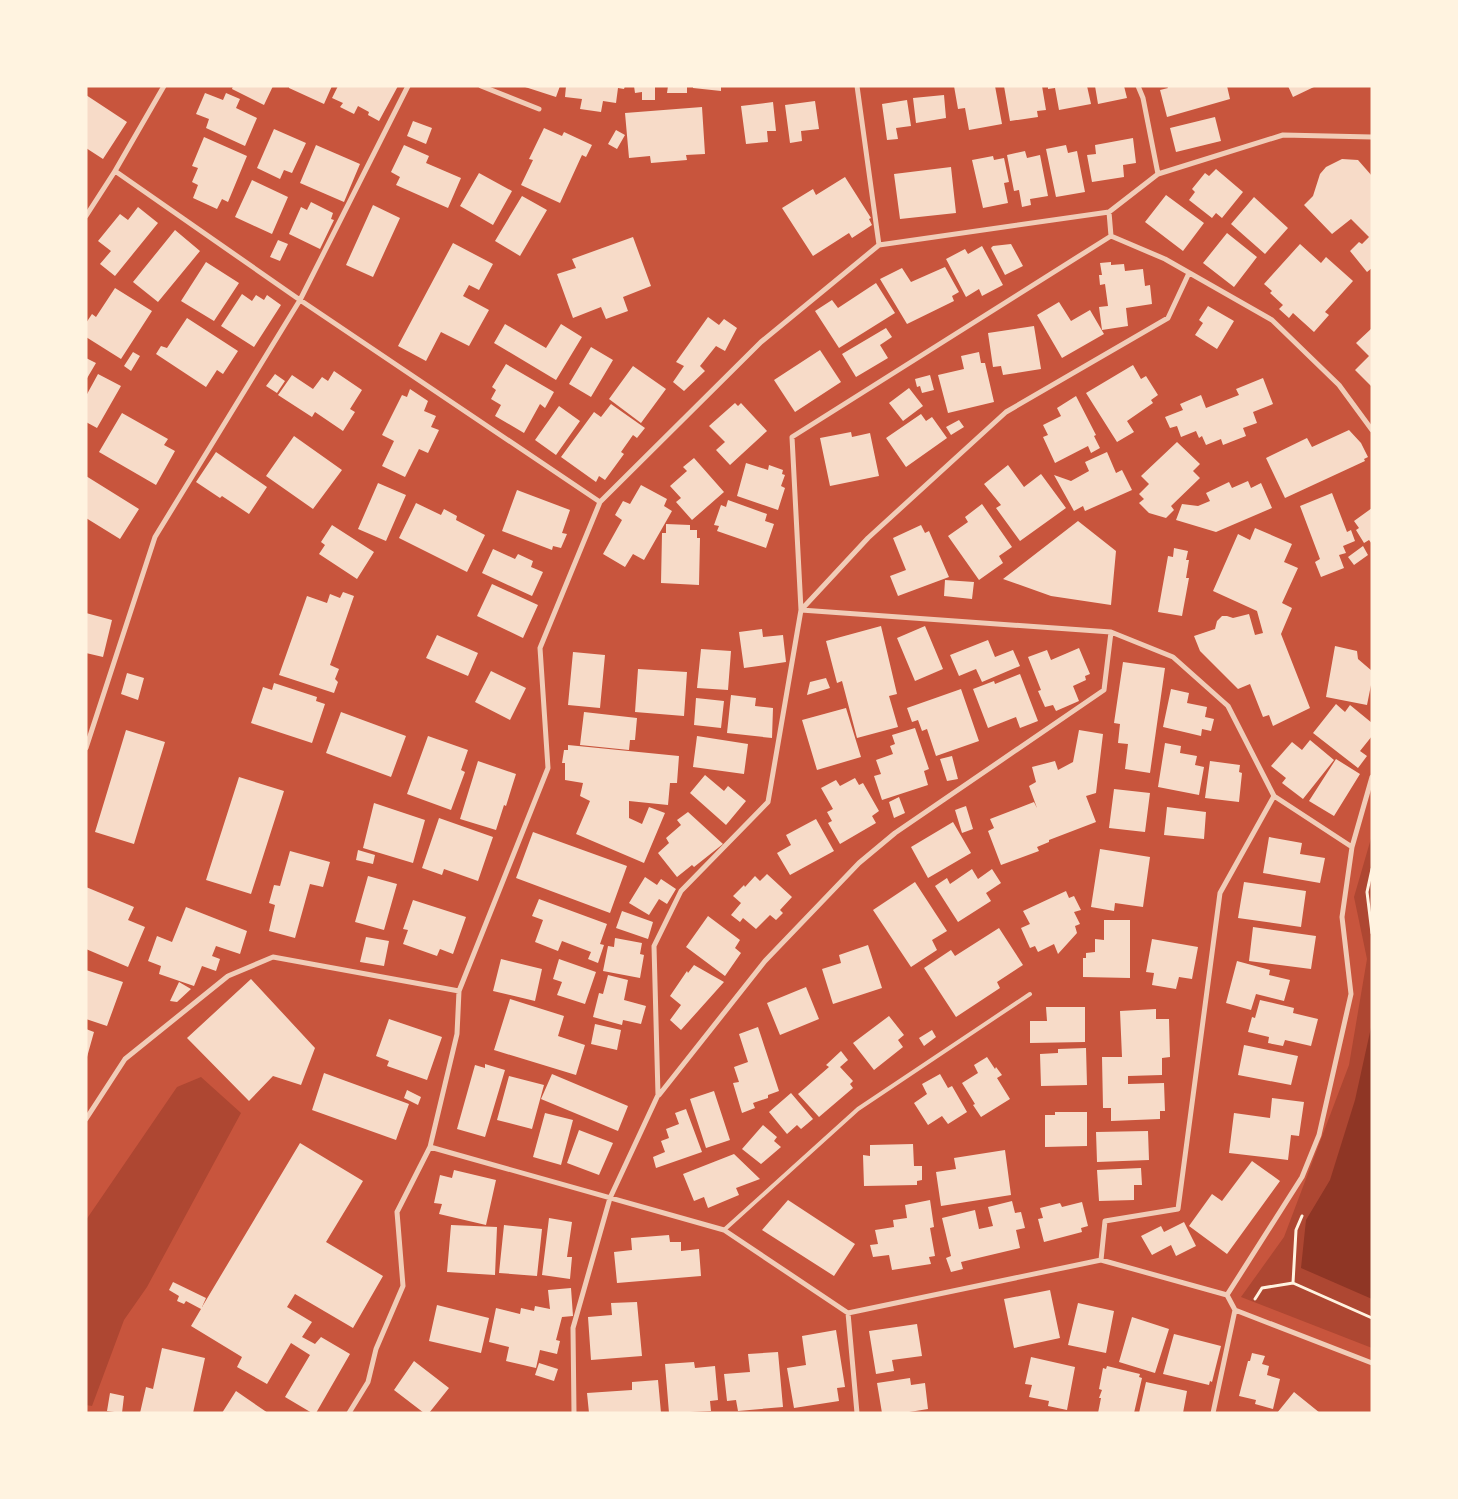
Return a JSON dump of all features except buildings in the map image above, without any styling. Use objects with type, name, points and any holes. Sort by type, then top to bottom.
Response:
[{"type":"street","points":[[86,216],[115,171],[164,86]]},
{"type":"street","points":[[86,748],[155,537],[300,300],[408,86]]},
{"type":"street","points":[[481,86],[539,109]]},
{"type":"street","points":[[857,86],[879,245]]},
{"type":"street","points":[[1138,86],[1143,98],[1158,174]]},
{"type":"street","points":[[349,1413],[368,1382],[376,1349],[403,1286],[397,1212],[430,1147],[457,1034],[459,991],[548,768],[540,648],[600,502],[761,342],[879,245],[1109,212],[1158,174],[1283,135],[1372,137]]},
{"type":"street","points":[[115,171],[300,300],[600,502]]},
{"type":"street","points":[[1109,212],[1111,236]]},
{"type":"street","points":[[1111,236],[1164,259],[1272,320],[1339,385],[1372,430]]},
{"type":"street","points":[[658,1095],[654,946],[681,890],[768,802],[801,610],[792,437],[1111,236]]},
{"type":"street","points":[[801,610],[868,538],[1006,412],[1168,318],[1189,273]]},
{"type":"street","points":[[801,610],[1111,632],[1173,657],[1228,706],[1274,796],[1352,847]]},
{"type":"street","points":[[574,1413],[573,1328],[610,1198],[658,1095],[765,961],[859,863],[895,833],[1104,690],[1111,632]]},
{"type":"street","points":[[1227,1295],[1302,1177],[1319,1135],[1351,994],[1342,917],[1352,847],[1372,777]]},
{"type":"street","points":[[1102,1260],[1105,1221],[1178,1209],[1220,894],[1274,796]]},
{"type":"street","points":[[86,1119],[125,1059],[228,976],[272,957],[459,991]]},
{"type":"street","points":[[430,1147],[724,1230],[848,1313],[1102,1260],[1227,1295],[1235,1310],[1213,1413]]},
{"type":"street","points":[[1235,1310],[1372,1363]]},
{"type":"street","points":[[848,1313],[857,1413]]},
{"type":"lane","points":[[724,1230],[858,1109],[1030,994]]},
{"type":"path","points":[[1372,869],[1367,892],[1372,933]]},
{"type":"path","points":[[1293,1282],[1296,1230],[1303,1212]]},
{"type":"path","points":[[1244,1313],[1262,1288],[1293,1282],[1372,1318]]},
{"type":"shaded area","points":[[1372,835],[1372,1348],[1241,1297],[1284,1237],[1349,1065],[1367,959],[1354,897]]},
{"type":"shaded area","points":[[1372,1023],[1372,1299],[1301,1268],[1306,1220],[1330,1180],[1355,1100]]},
{"type":"shaded area","points":[[201,1077],[241,1113],[147,1287],[124,1320],[92,1406],[86,1405],[86,1220],[177,1087]]}]
